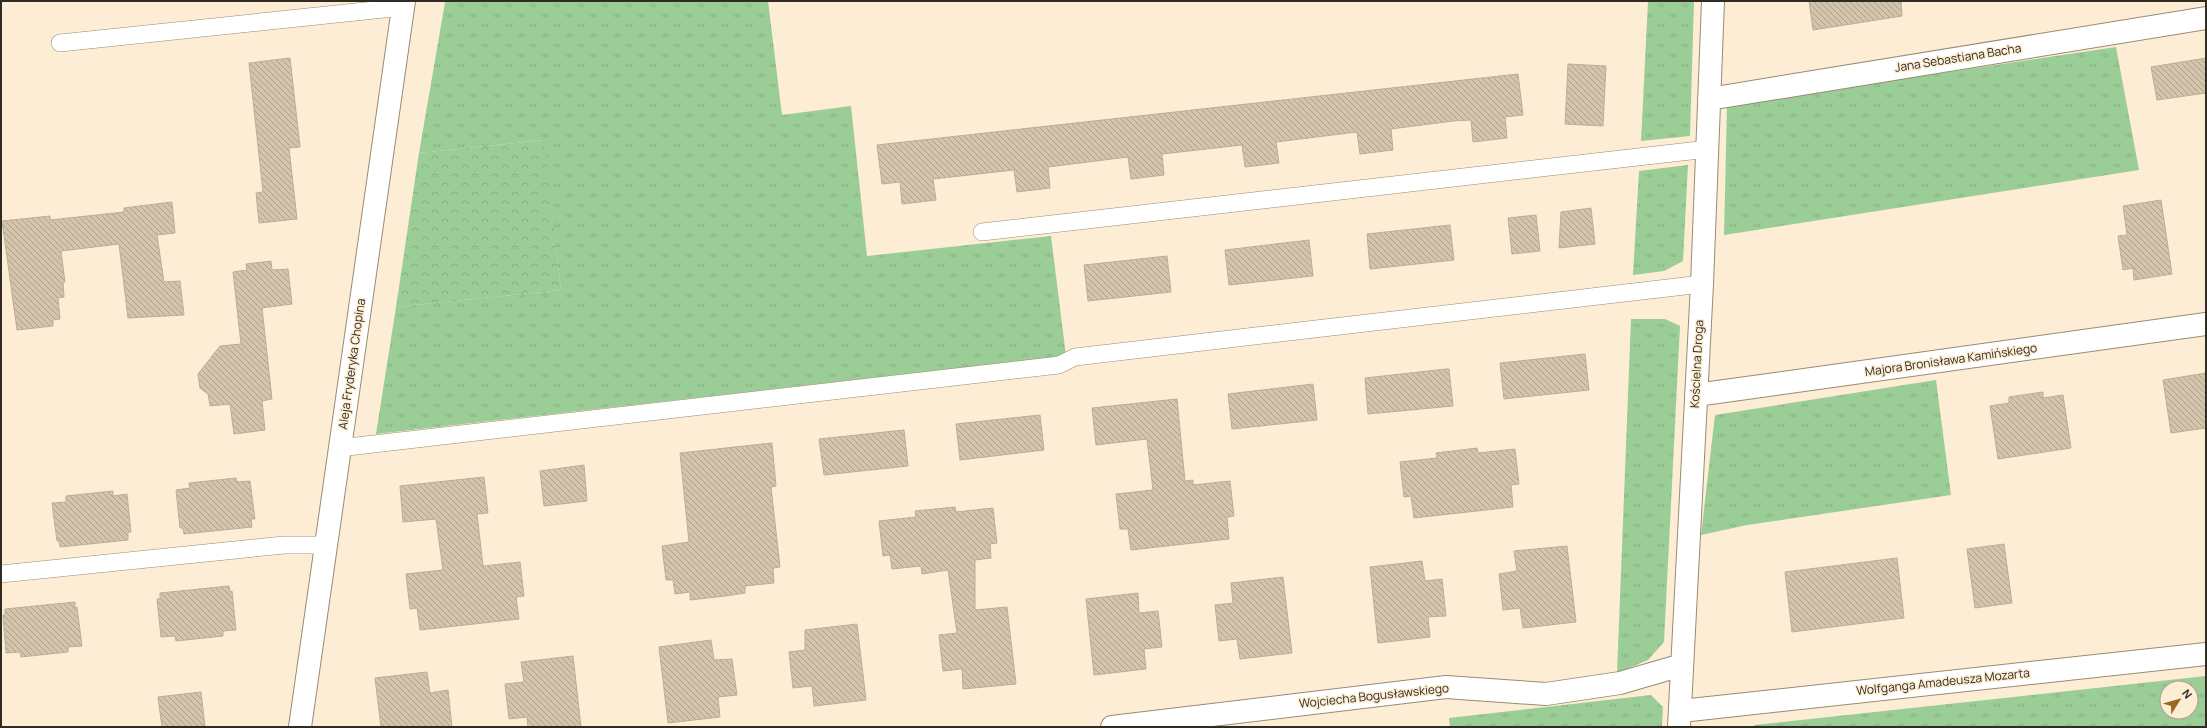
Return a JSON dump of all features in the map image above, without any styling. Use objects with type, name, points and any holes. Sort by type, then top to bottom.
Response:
[{"type":"street","name":"Kościelna Droga","points":[[1680,719],[1702,284],[1713,1]]},
{"type":"street","name":"Aleja Fryderyka Chopina","points":[[300,727],[404,4]]},
{"type":"street","name":"Jana Sebastiana Bacha","points":[[1709,99],[2206,18]]},
{"type":"street","name":"Majora Bronisława Kamińskiego","points":[[1696,395],[2206,324]]},
{"type":"street","name":"Wolfganga Amadeusza Mozarta","points":[[1680,719],[2206,654]]},
{"type":"street","name":"Wojciecha Bogusławskiego","points":[[1112,727],[1446,687],[1546,694],[1620,683],[1682,665]]},
{"type":"lane","points":[[60,43],[404,4]]},
{"type":"lane","points":[[982,232],[1708,149]]},
{"type":"lane","points":[[340,448],[1059,365],[1075,357],[1702,284]]},
{"type":"lane","points":[[1,574],[284,545],[327,545]]},
{"type":"green space","points":[[768,1],[782,115],[851,106],[867,256],[1051,236],[1066,356],[376,434],[396,307],[561,290],[543,140],[419,153],[445,2]]},
{"type":"green space","points":[[1648,1],[1694,1],[1690,136],[1641,141]]},
{"type":"green space","points":[[2116,47],[2139,170],[1724,235],[1727,105]]},
{"type":"green space","points":[[544,140],[561,290],[396,307],[419,153]]},
{"type":"green space","points":[[1688,165],[1683,261],[1664,271],[1633,275],[1639,171]]},
{"type":"green space","points":[[1631,319],[1665,319],[1680,326],[1664,642],[1648,660],[1617,673]]},
{"type":"green space","points":[[1936,380],[1951,495],[1747,525],[1701,535],[1715,415]]},
{"type":"green space","points":[[2206,676],[2206,727],[1752,727],[1755,725],[2159,681],[2159,720],[2199,720],[2199,680],[2169,680]]},
{"type":"green space","points":[[1651,695],[1663,707],[1662,727],[1450,727],[1449,718]]},
{"type":"building","points":[[1809,1],[1901,1],[1902,16],[1813,30]]},
{"type":"building","points":[[290,58],[300,147],[289,148],[297,219],[259,223],[256,193],[263,192],[249,63]]},
{"type":"building","points":[[2206,58],[2206,93],[2157,100],[2151,67]]},
{"type":"building","points":[[1568,64],[1606,66],[1603,126],[1565,124]]},
{"type":"building","points":[[1518,74],[1523,115],[1505,117],[1507,138],[1473,142],[1471,120],[1453,121],[1391,129],[1393,150],[1360,154],[1357,132],[1276,142],[1279,163],[1245,167],[1242,145],[1162,154],[1164,175],[1131,179],[1128,157],[1048,167],[1050,188],[1017,192],[1014,170],[933,179],[936,200],[902,204],[900,182],[882,184],[877,145]]},
{"type":"building","points":[[2161,200],[2172,274],[2134,280],[2133,268],[2123,270],[2118,236],[2127,235],[2123,206]]},
{"type":"building","points":[[172,202],[175,233],[157,235],[164,282],[180,281],[184,315],[128,318],[119,244],[61,251],[65,282],[63,282],[64,297],[58,298],[60,319],[53,320],[53,326],[17,330],[2,221],[50,216],[50,220],[124,212],[124,208]]},
{"type":"building","points":[[1591,208],[1595,244],[1559,248],[1561,212]]},
{"type":"building","points":[[1536,215],[1540,251],[1512,254],[1508,218]]},
{"type":"building","points":[[1450,225],[1454,260],[1370,269],[1367,234]]},
{"type":"building","points":[[1309,240],[1313,276],[1229,285],[1225,250]]},
{"type":"building","points":[[1167,256],[1171,292],[1088,301],[1084,265]]},
{"type":"building","points":[[271,261],[272,270],[288,269],[292,304],[262,308],[272,399],[262,401],[265,430],[234,434],[230,404],[210,406],[208,394],[200,388],[198,374],[220,346],[241,344],[233,272],[247,270],[246,264]]},
{"type":"building","points":[[1585,354],[1589,390],[1504,399],[1500,363]]},
{"type":"building","points":[[1449,369],[1453,406],[1368,414],[1365,378]]},
{"type":"building","points":[[2206,373],[2206,428],[2171,433],[2163,380]]},
{"type":"building","points":[[1313,384],[1317,420],[1232,429],[1228,394]]},
{"type":"building","points":[[2043,392],[2043,398],[2063,395],[2071,448],[1998,459],[1990,406],[2009,403],[2009,397]]},
{"type":"building","points":[[1177,399],[1185,481],[1193,480],[1193,485],[1230,481],[1234,516],[1227,517],[1229,539],[1131,550],[1128,529],[1120,529],[1116,494],[1153,490],[1147,439],[1096,445],[1092,408]]},
{"type":"building","points":[[1040,415],[1044,450],[960,460],[956,424]]},
{"type":"building","points":[[904,430],[908,466],[824,475],[819,439]]},
{"type":"building","points":[[772,443],[776,486],[771,487],[780,567],[773,568],[774,583],[745,586],[745,593],[690,600],[690,592],[675,594],[673,580],[666,580],[662,546],[689,542],[680,453]]},
{"type":"building","points":[[1477,448],[1478,453],[1515,449],[1519,484],[1511,485],[1513,507],[1414,518],[1411,496],[1404,497],[1400,462],[1437,458],[1436,453]]},
{"type":"building","points":[[584,465],[587,501],[544,506],[540,471]]},
{"type":"building","points":[[484,477],[488,513],[477,514],[483,566],[520,562],[524,596],[516,597],[519,619],[420,630],[417,608],[410,609],[406,574],[443,570],[436,519],[403,522],[400,486]]},
{"type":"building","points":[[236,478],[237,482],[250,481],[255,519],[251,519],[252,527],[184,534],[183,528],[180,528],[176,490],[190,488],[189,483]]},
{"type":"building","points":[[113,491],[113,496],[127,494],[131,532],[128,532],[128,540],[60,547],[59,541],[57,541],[52,503],[66,502],[66,496]]},
{"type":"building","points":[[955,507],[956,512],[993,508],[997,543],[990,544],[991,558],[975,560],[975,610],[1007,607],[1016,684],[963,689],[962,669],[943,671],[939,635],[957,633],[948,570],[922,574],[921,566],[892,569],[890,555],[883,556],[879,521],[916,517],[915,511]]},
{"type":"building","points":[[2004,544],[2012,603],[1975,608],[1967,549]]},
{"type":"building","points":[[1567,546],[1576,622],[1523,628],[1520,608],[1503,610],[1499,574],[1517,571],[1514,551]]},
{"type":"building","points":[[1897,558],[1904,618],[1792,632],[1785,572]]},
{"type":"building","points":[[1422,561],[1425,581],[1442,579],[1446,616],[1428,617],[1430,637],[1378,643],[1370,567]]},
{"type":"building","points":[[1283,577],[1292,653],[1240,659],[1237,639],[1219,641],[1215,605],[1233,603],[1231,583]]},
{"type":"building","points":[[229,586],[230,592],[232,591],[236,630],[223,631],[223,636],[176,641],[175,636],[161,637],[157,599],[160,599],[160,593]]},
{"type":"building","points":[[1138,593],[1139,613],[1158,611],[1162,647],[1144,649],[1146,669],[1094,675],[1086,599]]},
{"type":"building","points":[[75,602],[82,646],[68,647],[68,652],[21,657],[20,652],[6,653],[3,615],[5,615],[5,609]]},
{"type":"building","points":[[857,624],[866,700],[814,706],[812,686],[793,688],[789,652],[805,650],[805,630]]},
{"type":"building","points":[[711,640],[714,660],[732,659],[737,695],[718,697],[720,717],[668,723],[659,647]]},
{"type":"building","points":[[573,656],[581,727],[528,727],[527,717],[509,719],[505,684],[524,682],[521,662]]},
{"type":"building","points":[[427,672],[430,693],[448,690],[452,727],[381,727],[375,678]]},
{"type":"building","points":[[201,692],[205,727],[162,727],[158,697]]}]
